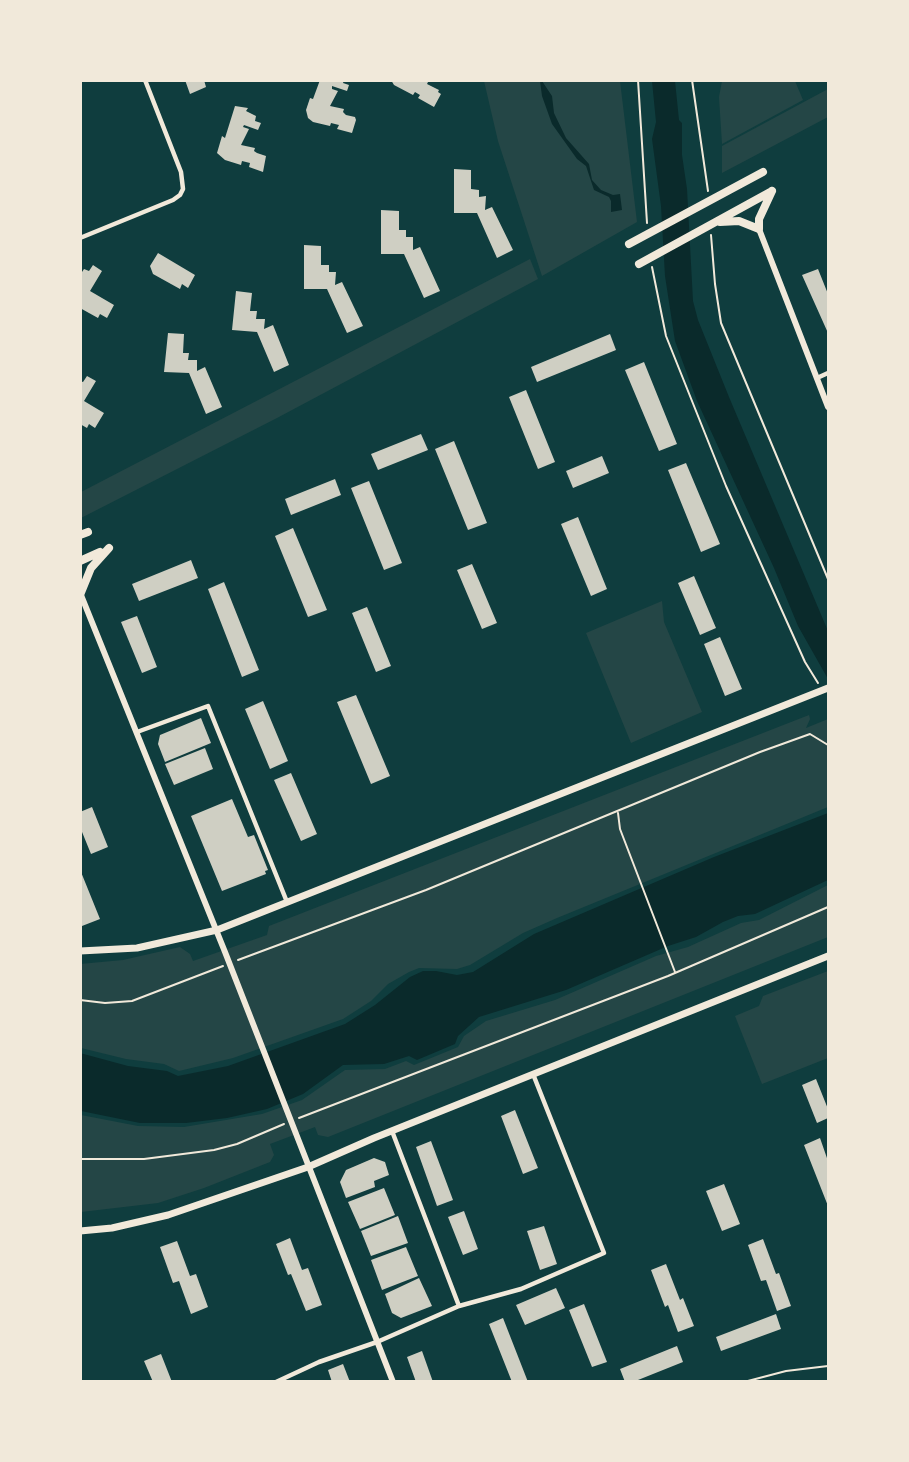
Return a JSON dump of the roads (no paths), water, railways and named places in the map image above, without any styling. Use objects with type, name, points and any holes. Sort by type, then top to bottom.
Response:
[{"type":"highway","points":[[629,244],[763,172]]},
{"type":"highway","points":[[646,262],[713,222],[772,191],[759,219],[759,229],[739,220],[713,222]]},
{"type":"highway","points":[[80,561],[104,550],[91,568],[81,595]]},
{"type":"highway","points":[[80,574],[91,568]]},
{"type":"main road","points":[[80,951],[137,948],[217,930],[825,688]]},
{"type":"main road","points":[[80,1231],[112,1228],[168,1215],[308,1167],[533,1073],[828,957]]},
{"type":"street","points":[[80,238],[173,200],[183,189],[181,172],[145,80]]},
{"type":"street","points":[[759,229],[828,407]]},
{"type":"street","points":[[817,378],[828,373]]},
{"type":"street","points":[[81,595],[217,930],[393,1381]]},
{"type":"street","points":[[137,732],[208,706],[287,902]]},
{"type":"street","points":[[276,1381],[319,1362],[377,1342],[459,1306],[521,1289],[604,1253],[533,1073]]},
{"type":"street","points":[[392,1131],[459,1306]]}]
